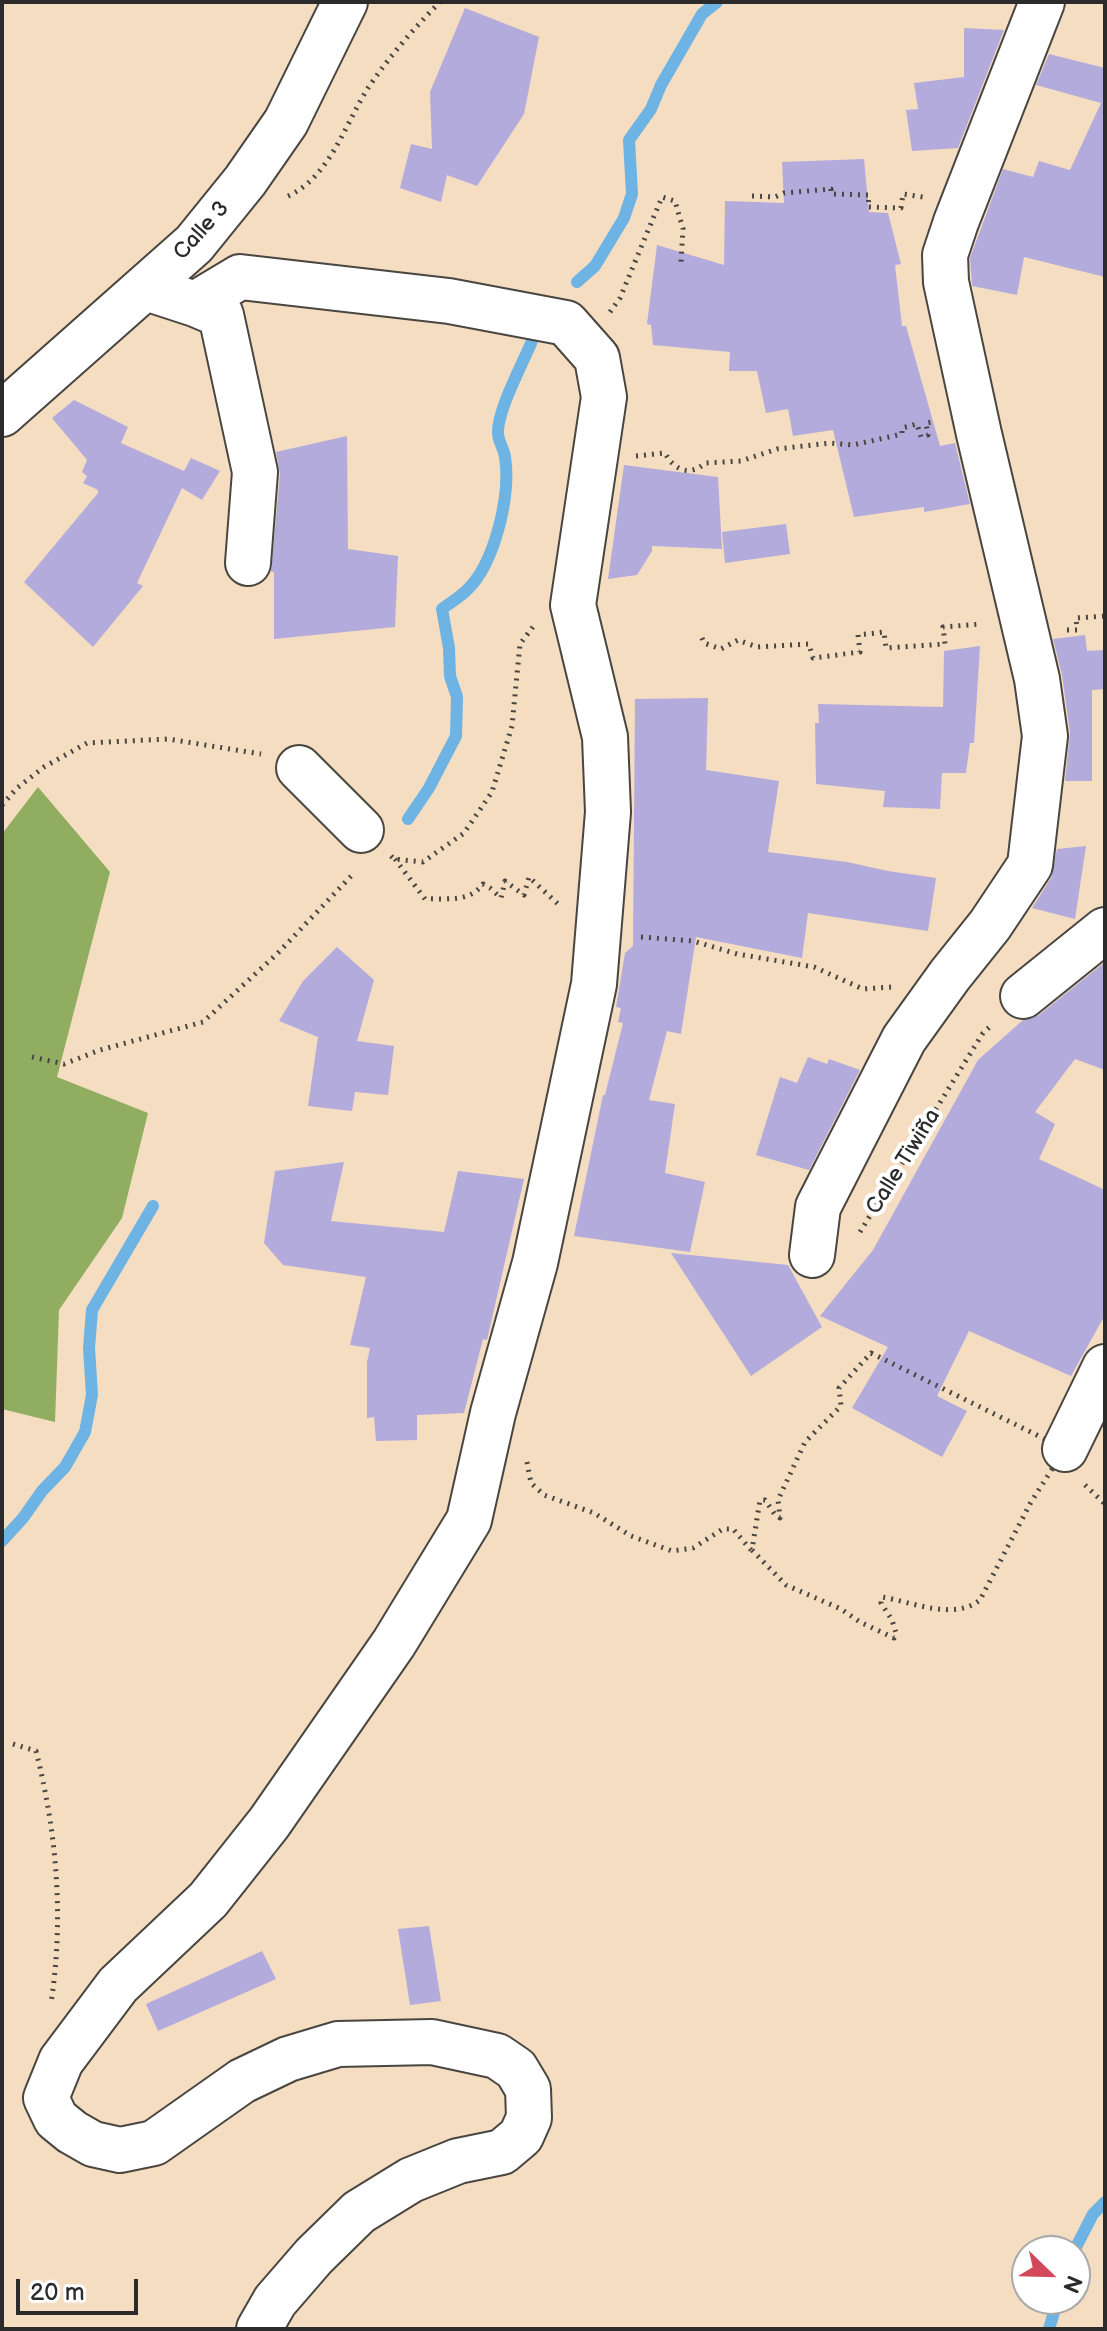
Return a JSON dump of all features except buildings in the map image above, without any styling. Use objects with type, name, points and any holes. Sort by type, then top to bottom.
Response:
[{"type":"street","name":"Calle 3","points":[[2,414],[194,244],[245,181],[286,122],[345,2]]},
{"type":"street","points":[[812,1255],[818,1207],[904,1039],[990,925],[1030,865],[1045,736],[1037,679],[946,282],[945,255],[1042,2]]},
{"type":"street","points":[[195,304],[240,277],[449,301],[566,323],[597,358],[604,397],[573,605],[605,737],[608,812],[594,984],[535,1263],[493,1413],[469,1520],[394,1643],[269,1823],[217,1889],[118,1985],[61,2061],[46,2098],[56,2119],[72,2132],[93,2144],[120,2150],[154,2143],[242,2081],[288,2059],[338,2044],[432,2042],[497,2056],[516,2069],[528,2089],[529,2118],[521,2136],[502,2152],[458,2161],[411,2180],[359,2212],[314,2256],[275,2301],[270,2328]]},
{"type":"street","points":[[146,288],[221,315],[255,472],[248,563]]},
{"type":"street","points":[[299,768],[371,838]]},
{"type":"street","points":[[1023,996],[1105,930]]},
{"type":"street","points":[[1065,1449],[1105,1367]]},
{"type":"path","points":[[286,197],[299,191],[319,173],[369,87],[419,23],[440,2]]},
{"type":"path","points":[[752,196],[775,197],[784,193],[831,189],[831,194],[869,195],[868,207],[901,208],[903,194],[930,197],[931,207],[935,209],[934,230],[952,235]]},
{"type":"path","points":[[586,345],[620,298],[662,197],[675,201],[683,229],[681,262]]},
{"type":"path","points":[[630,458],[665,453],[674,467],[685,471],[705,463],[741,461],[777,449],[830,443],[853,445],[902,434],[902,428],[917,424],[921,437],[928,435],[926,423],[934,422]]},
{"type":"path","points":[[394,859],[423,862],[464,833],[492,792],[512,726],[520,644],[544,611],[573,605]]},
{"type":"path","points":[[702,638],[704,643],[721,649],[738,640],[757,647],[809,644],[813,658],[860,652],[858,635],[884,632],[886,648],[945,644],[943,627],[984,624]]},
{"type":"path","points":[[2,805],[17,788],[44,767],[87,743],[168,739],[268,755],[299,768]]},
{"type":"path","points":[[32,1057],[64,1064],[100,1050],[203,1022],[277,954],[371,838],[394,859],[425,899],[466,897],[476,893],[483,884],[501,898],[505,881],[524,895],[529,877],[557,904],[599,920],[737,954],[814,967],[863,989],[925,985],[937,993]]},
{"type":"path","name":"Calle Tiwiña","points":[[856,1237],[983,1033]]},
{"type":"path","points":[[493,1413],[515,1426],[531,1483],[544,1495],[594,1513],[631,1536],[672,1551],[693,1548],[723,1529],[733,1529],[752,1550],[786,1585],[841,1609],[894,1638],[896,1633],[881,1603],[882,1597],[954,1611],[972,1606],[980,1600],[1031,1502],[1065,1449],[871,1353],[839,1388],[841,1406],[805,1442],[778,1500],[780,1518],[765,1500],[760,1500],[752,1550]]},
{"type":"path","points":[[13,1744],[36,1751],[52,1825],[58,1888],[56,1969],[50,2010]]},
{"type":"green space","points":[[38,787],[110,872],[57,1077],[148,1113],[122,1218],[59,1310],[55,1422],[2,1409],[2,834]]},
{"type":"waterway","points":[[577,282],[595,266],[624,218],[632,194],[629,140],[651,109],[661,85],[702,14],[717,2]]},
{"type":"waterway","points":[[408,819],[429,788],[456,736],[457,697],[450,676],[442,609],[464,593],[477,578],[493,546],[506,490],[505,457],[498,436],[499,424],[532,341]]},
{"type":"waterway","points":[[2,1541],[65,1467],[85,1432],[92,1395],[89,1348],[92,1310],[153,1206]]},
{"type":"waterway","points":[[1082,2235],[1093,2214],[1105,2202]]},
{"type":"waterway","points":[[1049,2329],[1053,2315]]}]
